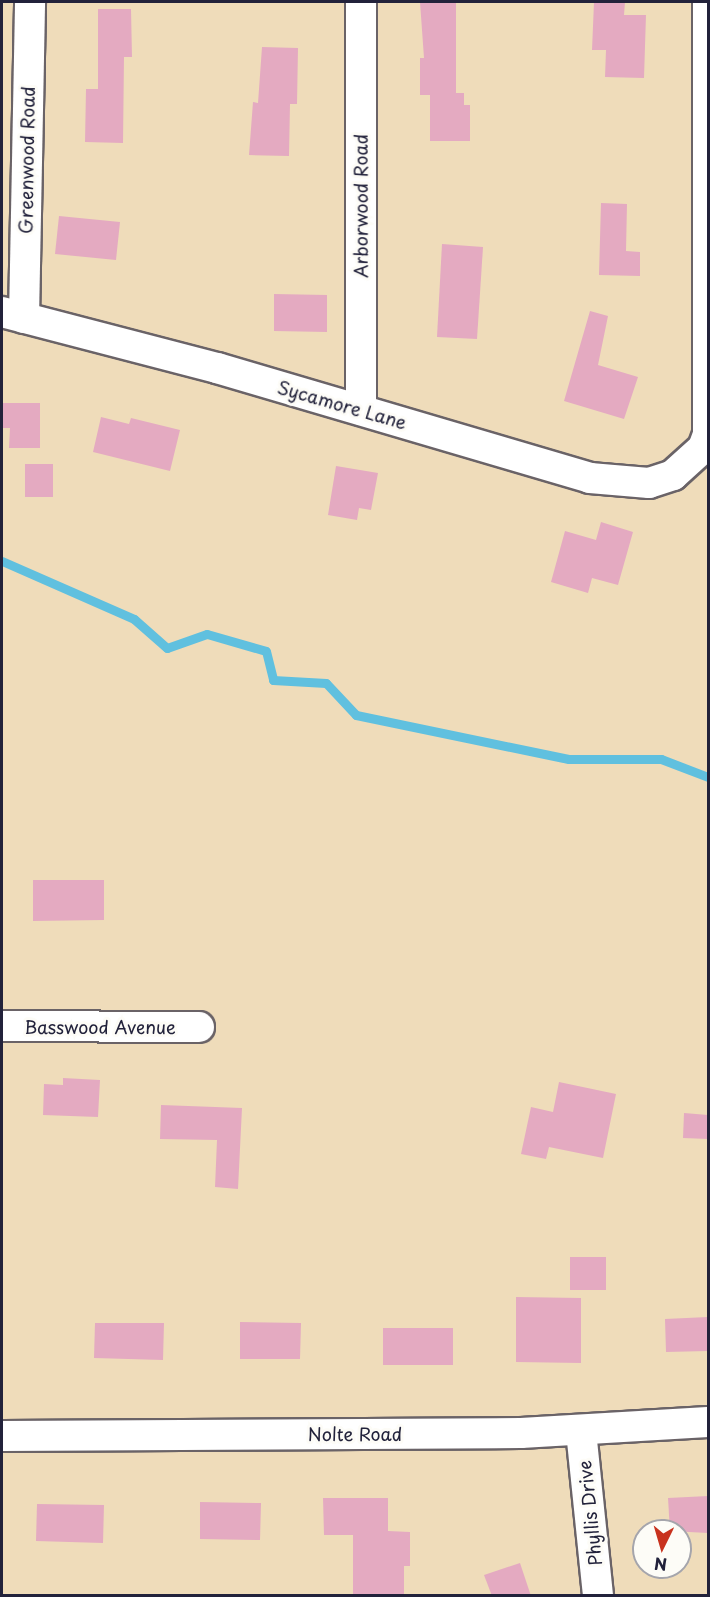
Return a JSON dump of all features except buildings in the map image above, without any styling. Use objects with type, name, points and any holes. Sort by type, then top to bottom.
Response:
[{"type":"street","name":"Greenwood Road","points":[[13,315],[30,2]]},
{"type":"street","name":"Arborwood Road","points":[[361,2],[361,410]]},
{"type":"street","points":[[695,474],[708,434],[708,2]]},
{"type":"street","name":"Sycamore Lane","points":[[13,315],[361,410],[590,478],[649,483],[695,474]]},
{"type":"street","name":"Basswood Avenue","points":[[2,1026],[199,1028]]},
{"type":"street","name":"Nolte Road","points":[[2,1436],[581,1431],[708,1422]]},
{"type":"street","name":"Phyllis Drive","points":[[581,1431],[598,1596]]},
{"type":"waterway","points":[[2,561],[134,619],[167,648],[207,634],[266,651],[273,680],[326,683],[356,715],[569,759],[661,759],[708,777]]}]
